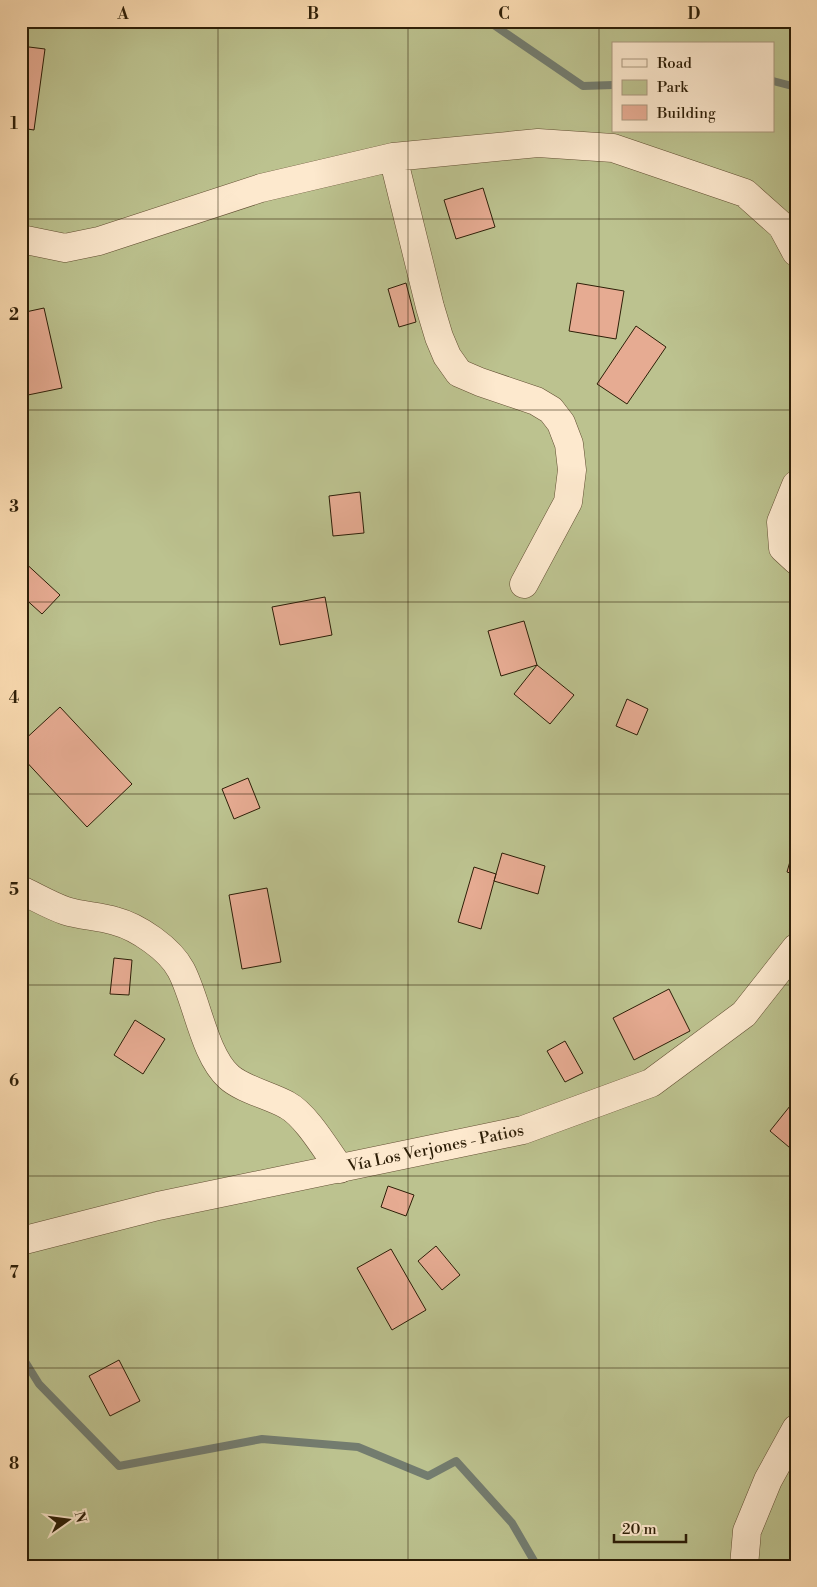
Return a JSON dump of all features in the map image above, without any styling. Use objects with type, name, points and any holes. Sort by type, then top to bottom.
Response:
[{"type":"street","points":[[21,239],[65,248],[100,241],[261,188],[393,157],[538,143],[613,148],[745,193],[782,226],[796,252]]},
{"type":"street","points":[[393,157],[430,307],[447,356],[459,373],[536,401],[551,410],[561,424],[568,444],[572,470],[568,502],[524,584]]},
{"type":"street","points":[[796,485],[781,522],[783,548],[796,560]]},
{"type":"street","points":[[21,890],[66,911],[116,921],[142,933],[166,950],[180,968],[211,1050],[219,1066],[230,1078],[289,1105],[305,1121],[340,1169]]},
{"type":"street","name":"Vía Los Verjones - Patios","points":[[21,1241],[158,1206],[523,1130],[651,1082],[744,1014],[796,948]]},
{"type":"street","points":[[744,1566],[747,1531],[768,1480],[796,1429]]},
{"type":"green space","points":[[21,21],[796,21],[796,1566],[21,1566]]},
{"type":"building","points":[[21,46],[45,49],[34,130],[21,128]]},
{"type":"building","points":[[483,188],[495,227],[456,239],[444,200]]},
{"type":"building","points":[[406,283],[416,322],[399,327],[388,289]]},
{"type":"building","points":[[577,283],[624,291],[616,339],[569,331]]},
{"type":"building","points":[[44,308],[62,388],[23,396],[21,387],[21,313]]},
{"type":"building","points":[[636,326],[666,347],[627,404],[597,384]]},
{"type":"building","points":[[360,492],[364,533],[333,536],[329,496]]},
{"type":"building","points":[[21,559],[60,595],[42,614],[21,595]]},
{"type":"building","points":[[325,597],[332,635],[280,645],[272,607]]},
{"type":"building","points":[[524,621],[537,665],[501,676],[488,631]]},
{"type":"building","points":[[537,665],[574,695],[550,724],[514,694]]},
{"type":"building","points":[[627,699],[648,709],[637,735],[616,726]]},
{"type":"building","points":[[60,707],[132,784],[87,827],[21,756],[21,743]]},
{"type":"building","points":[[248,778],[260,808],[234,819],[222,789]]},
{"type":"building","points":[[796,840],[796,875],[787,872]]},
{"type":"building","points":[[502,853],[545,866],[538,894],[494,881]]},
{"type":"building","points":[[474,867],[496,874],[481,929],[458,922]]},
{"type":"building","points":[[267,888],[281,962],[242,969],[229,895]]},
{"type":"building","points":[[114,958],[132,960],[129,995],[110,994]]},
{"type":"building","points":[[669,989],[690,1031],[634,1060],[613,1018]]},
{"type":"building","points":[[135,1020],[165,1039],[143,1074],[114,1055]]},
{"type":"building","points":[[565,1041],[583,1073],[565,1082],[547,1051]]},
{"type":"building","points":[[794,1101],[796,1103],[796,1153],[770,1131]]},
{"type":"building","points":[[388,1186],[414,1195],[406,1216],[381,1207]]},
{"type":"building","points":[[436,1246],[460,1275],[442,1290],[418,1261]]},
{"type":"building","points":[[391,1249],[426,1310],[392,1330],[357,1268]]},
{"type":"building","points":[[119,1360],[140,1401],[110,1416],[89,1376]]},
{"type":"waterway","points":[[488,21],[583,86],[612,85]]},
{"type":"waterway","points":[[774,81],[796,87]]},
{"type":"waterway","points":[[21,1355],[39,1384],[119,1466],[262,1439],[358,1447],[428,1476],[456,1461],[512,1523],[537,1566]]}]
